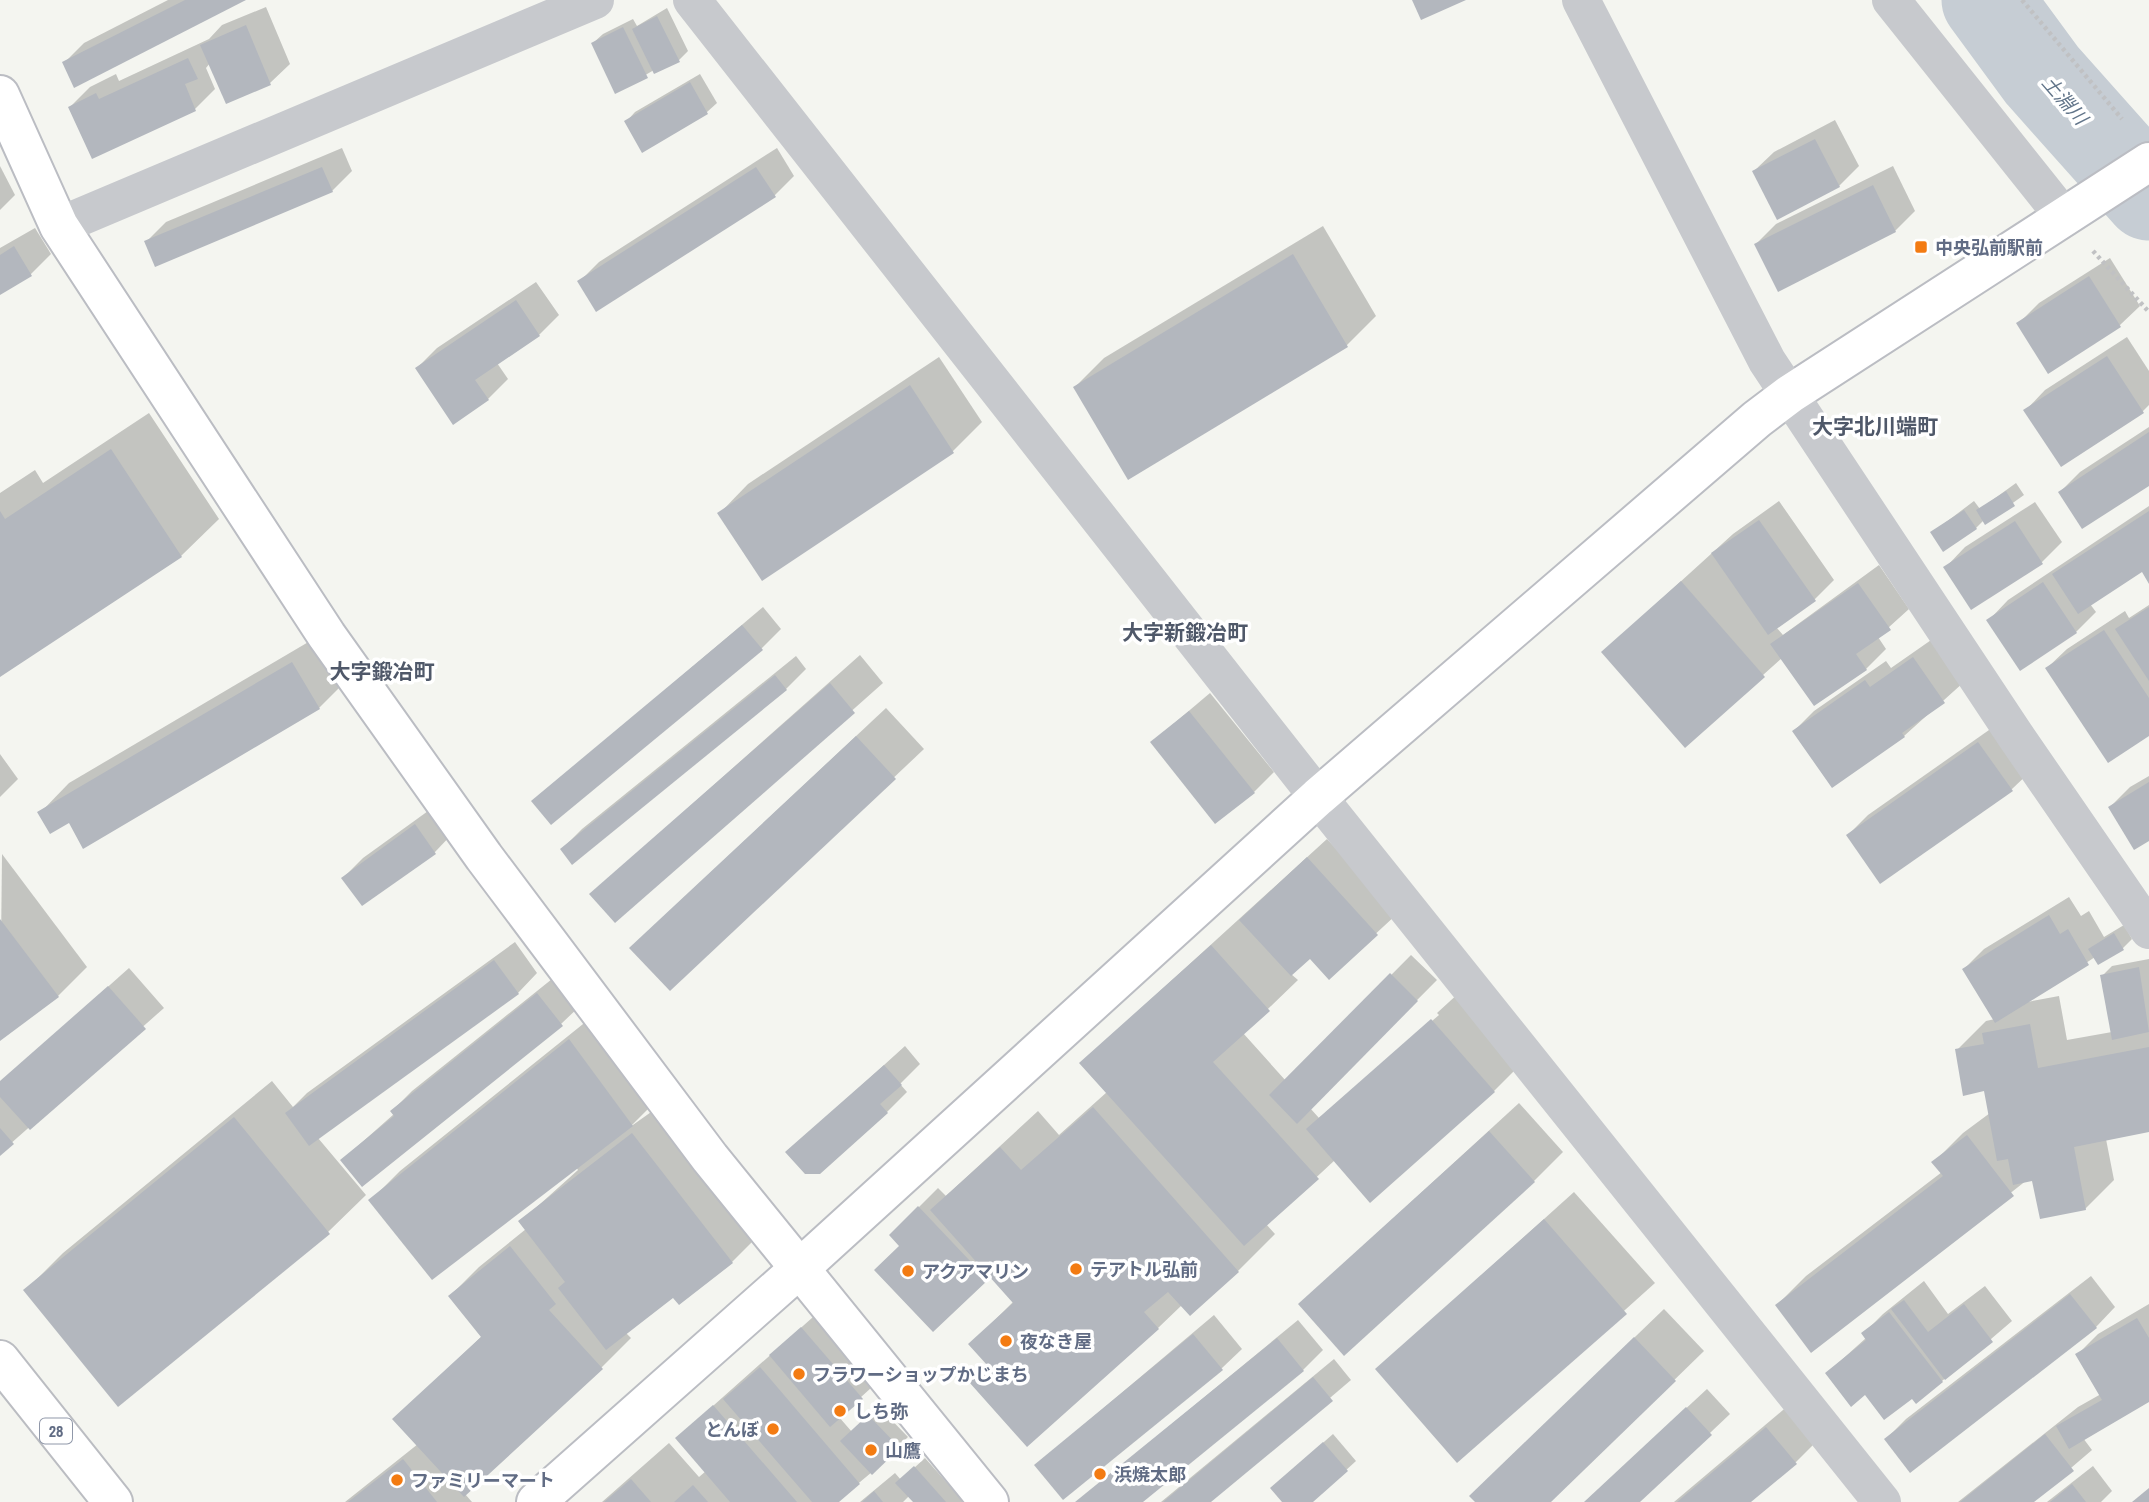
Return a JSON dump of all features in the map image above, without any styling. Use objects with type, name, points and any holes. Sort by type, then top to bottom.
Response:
[{"type":"street","points":[[59,226],[595,0]]},
{"type":"street","points":[[692,0],[1318,797],[1882,1502]]},
{"type":"street","points":[[1581,0],[1767,360],[2015,735],[2149,930]]},
{"type":"street","points":[[1891,0],[2074,210]]},
{"type":"street","points":[[0,95],[59,226],[327,636],[484,857],[710,1158],[989,1502]]},
{"type":"street","points":[[536,1502],[799,1269],[1318,797],[1790,394],[2149,162]]},
{"type":"street","name":"28","points":[[0,1360],[113,1502]]},
{"type":"path","points":[[2022,0],[2122,119]]},
{"type":"path","points":[[2097,256],[2149,312]]},
{"type":"building","points":[[185,0],[246,0],[74,88],[62,62]]},
{"type":"building","points":[[1412,0],[1466,0],[1421,20]]},
{"type":"building","points":[[657,16],[680,62],[654,74],[632,29]]},
{"type":"building","points":[[246,25],[271,85],[226,104],[200,45]]},
{"type":"building","points":[[623,27],[648,78],[615,94],[591,43]]},
{"type":"building","points":[[188,58],[198,79],[185,84],[196,111],[92,159],[68,107],[96,93],[99,99]]},
{"type":"building","points":[[690,82],[708,114],[642,153],[624,121]]},
{"type":"building","points":[[1815,139],[1840,187],[1777,220],[1752,171]]},
{"type":"building","points":[[322,167],[333,192],[155,267],[144,241]]},
{"type":"building","points":[[756,167],[776,197],[596,312],[577,281]]},
{"type":"building","points":[[1873,185],[1896,232],[1778,292],[1754,244]]},
{"type":"building","points":[[14,246],[32,276],[0,295],[0,255]]},
{"type":"building","points":[[1293,254],[1348,347],[1128,480],[1073,387]]},
{"type":"building","points":[[2089,276],[2121,327],[2048,374],[2016,323]]},
{"type":"building","points":[[516,300],[540,336],[475,380],[489,400],[453,425],[415,368]]},
{"type":"building","points":[[2107,356],[2144,413],[2061,467],[2023,410]]},
{"type":"building","points":[[910,385],[954,453],[762,581],[717,513]]},
{"type":"building","points":[[2149,432],[2149,486],[2082,529],[2058,492]]},
{"type":"building","points":[[111,449],[182,557],[0,677],[0,511],[5,519]]},
{"type":"building","points":[[2006,491],[2015,506],[1985,525],[1976,510]]},
{"type":"building","points":[[1964,510],[1977,529],[1943,552],[1930,532]]},
{"type":"building","points":[[2149,511],[2149,584],[2142,572],[2078,614],[2052,574]]},
{"type":"building","points":[[1759,520],[1816,601],[1768,635],[1711,553]]},
{"type":"building","points":[[2015,521],[2043,564],[1971,610],[1943,567]]},
{"type":"building","points":[[1681,581],[1765,677],[1685,748],[1601,652]]},
{"type":"building","points":[[2043,582],[2077,633],[2020,671],[1986,620]]},
{"type":"building","points":[[1858,583],[1891,630],[1856,654],[1867,670],[1814,706],[1770,644]]},
{"type":"building","points":[[2149,607],[2149,681],[2115,629]]},
{"type":"building","points":[[742,625],[763,650],[551,825],[531,801]]},
{"type":"building","points":[[2104,630],[2149,698],[2149,736],[2108,763],[2045,668]]},
{"type":"building","points":[[1913,657],[1945,703],[1902,733],[1905,737],[1832,788],[1792,731],[1865,680],[1870,687]]},
{"type":"building","points":[[292,662],[320,709],[83,849],[69,823],[50,834],[37,812]]},
{"type":"building","points":[[775,675],[787,690],[572,865],[560,849]]},
{"type":"building","points":[[830,683],[855,713],[615,923],[589,894]]},
{"type":"building","points":[[1189,711],[1255,793],[1215,824],[1150,742]]},
{"type":"building","points":[[856,736],[896,779],[670,991],[629,948]]},
{"type":"building","points":[[1978,742],[2013,791],[1880,884],[1846,835]]},
{"type":"building","points":[[2149,782],[2149,841],[2134,850],[2108,807]]},
{"type":"building","points":[[415,824],[436,854],[362,906],[341,878]]},
{"type":"building","points":[[1307,857],[1378,935],[1329,980],[1310,959],[1291,976],[1239,920]]},
{"type":"building","points":[[2049,915],[2060,934],[2068,929],[2089,965],[1995,1023],[1962,969]]},
{"type":"building","points":[[0,919],[59,997],[0,1041]]},
{"type":"building","points":[[2114,933],[2124,950],[2098,965],[2088,949]]},
{"type":"building","points":[[1211,945],[1270,1011],[1213,1062],[1319,1179],[1244,1246],[1079,1063]]},
{"type":"building","points":[[494,960],[519,994],[309,1146],[285,1113]]},
{"type":"building","points":[[2139,967],[2149,1032],[2112,1040],[2100,975]]},
{"type":"building","points":[[1390,973],[1418,1001],[1297,1124],[1269,1095]]},
{"type":"building","points":[[108,986],[146,1029],[30,1130],[0,1097],[0,1081]]},
{"type":"building","points":[[537,993],[563,1026],[362,1187],[340,1160],[394,1116],[390,1111]]},
{"type":"building","points":[[1431,1019],[1495,1092],[1370,1203],[1306,1129]]},
{"type":"building","points":[[2030,1024],[2038,1068],[2149,1047],[2149,1132],[2074,1147],[2086,1210],[2040,1219],[2032,1181],[2013,1185],[2008,1159],[1997,1161],[1984,1091],[1963,1096],[1955,1049],[1984,1044],[1982,1033]]},
{"type":"building","points":[[569,1039],[633,1126],[432,1280],[368,1200]]},
{"type":"building","points":[[884,1065],[902,1085],[880,1104],[888,1113],[820,1174],[805,1174],[785,1152]]},
{"type":"building","points":[[1093,1107],[1239,1272],[1190,1316],[1168,1292],[1144,1312],[1159,1329],[1027,1447],[969,1382],[987,1365],[968,1344],[1013,1303],[930,1210],[1000,1147],[1021,1170]]},
{"type":"building","points":[[234,1117],[330,1234],[118,1407],[23,1290]]},
{"type":"building","points":[[0,1128],[14,1144],[0,1156]]},
{"type":"building","points":[[1489,1131],[1535,1182],[1344,1356],[1298,1304]]},
{"type":"building","points":[[632,1133],[733,1263],[679,1305],[673,1298],[606,1350],[558,1288],[565,1282],[518,1221]]},
{"type":"building","points":[[1967,1135],[2014,1196],[1811,1353],[1775,1305],[1943,1176],[1931,1162]]},
{"type":"building","points":[[918,1206],[988,1280],[933,1332],[874,1270],[899,1246],[889,1235]]},
{"type":"building","points":[[1544,1219],[1627,1314],[1457,1463],[1375,1369]]},
{"type":"building","points":[[510,1246],[556,1304],[549,1310],[603,1369],[464,1497],[392,1419],[481,1337],[448,1296]]},
{"type":"building","points":[[2070,1294],[2097,1328],[1910,1473],[1884,1439]]},
{"type":"building","points":[[1904,1300],[1928,1332],[1964,1304],[1993,1342],[1945,1380],[1891,1309]]},
{"type":"building","points":[[1889,1312],[1943,1382],[1916,1404],[1912,1399],[1884,1420],[1865,1395],[1851,1407],[1825,1373],[1866,1340],[1861,1333]]},
{"type":"building","points":[[2137,1318],[2149,1338],[2149,1402],[2069,1449],[2056,1426],[2102,1400],[2075,1354]]},
{"type":"building","points":[[801,1327],[863,1399],[830,1427],[769,1355]]},
{"type":"building","points":[[1193,1334],[1223,1370],[1063,1500],[1034,1465]]},
{"type":"building","points":[[1634,1337],[1676,1381],[1551,1502],[1475,1502],[1469,1496]]},
{"type":"building","points":[[1277,1338],[1304,1371],[1143,1502],[1075,1502]]},
{"type":"building","points":[[760,1367],[860,1484],[839,1502],[812,1502],[723,1399]]},
{"type":"building","points":[[1313,1377],[1333,1401],[1211,1502],[1163,1502]]},
{"type":"building","points":[[713,1405],[797,1502],[730,1502],[675,1438]]},
{"type":"building","points":[[1686,1407],[1712,1435],[1640,1502],[1584,1502]]},
{"type":"building","points":[[868,1415],[900,1448],[872,1475],[840,1441]]},
{"type":"building","points":[[1766,1427],[1797,1464],[1751,1502],[1677,1502]]},
{"type":"building","points":[[2045,1434],[2074,1471],[2034,1502],[1960,1502]]},
{"type":"building","points":[[1323,1442],[1348,1471],[1313,1502],[1282,1502],[1270,1488]]},
{"type":"building","name":"ファミリーマート","points":[[403,1459],[437,1502],[348,1502]]},
{"type":"building","points":[[914,1466],[946,1502],[913,1502],[895,1483]]},
{"type":"building","points":[[631,1479],[651,1502],[604,1502]]},
{"type":"building","points":[[2072,1484],[2086,1502],[2050,1502]]},
{"type":"building","points":[[693,1485],[708,1502],[674,1502]]},
{"type":"building","points":[[2149,1488],[2149,1502],[2132,1502]]},
{"type":"building","points":[[874,1491],[883,1502],[862,1502]]},
{"type":"waterway","name":"土淵川","points":[[1987,0],[2042,75],[2149,195]]},
{"type":"place","name":"中央弘前駅前","points":[[1921,247]]},
{"type":"place","name":"テアトル弘前","points":[[1076,1269]]},
{"type":"place","name":"アクアマリン","points":[[908,1271]]},
{"type":"place","name":"夜なき屋","points":[[1006,1341]]},
{"type":"place","name":"フラワーショップかじまち","points":[[799,1374]]},
{"type":"place","name":"しち弥","points":[[840,1411]]},
{"type":"place","name":"とんぼ","points":[[773,1429]]},
{"type":"place","name":"山鷹","points":[[871,1450]]},
{"type":"place","name":"浜焼太郎","points":[[1100,1474]]},
{"type":"place","name":"ファミリーマート","points":[[397,1480]]},
{"type":"district","name":"大字北川端町","points":[[1875,426]]},
{"type":"district","name":"大字新鍛冶町","points":[[1185,632]]},
{"type":"district","name":"大字鍛冶町","points":[[382,671]]}]
